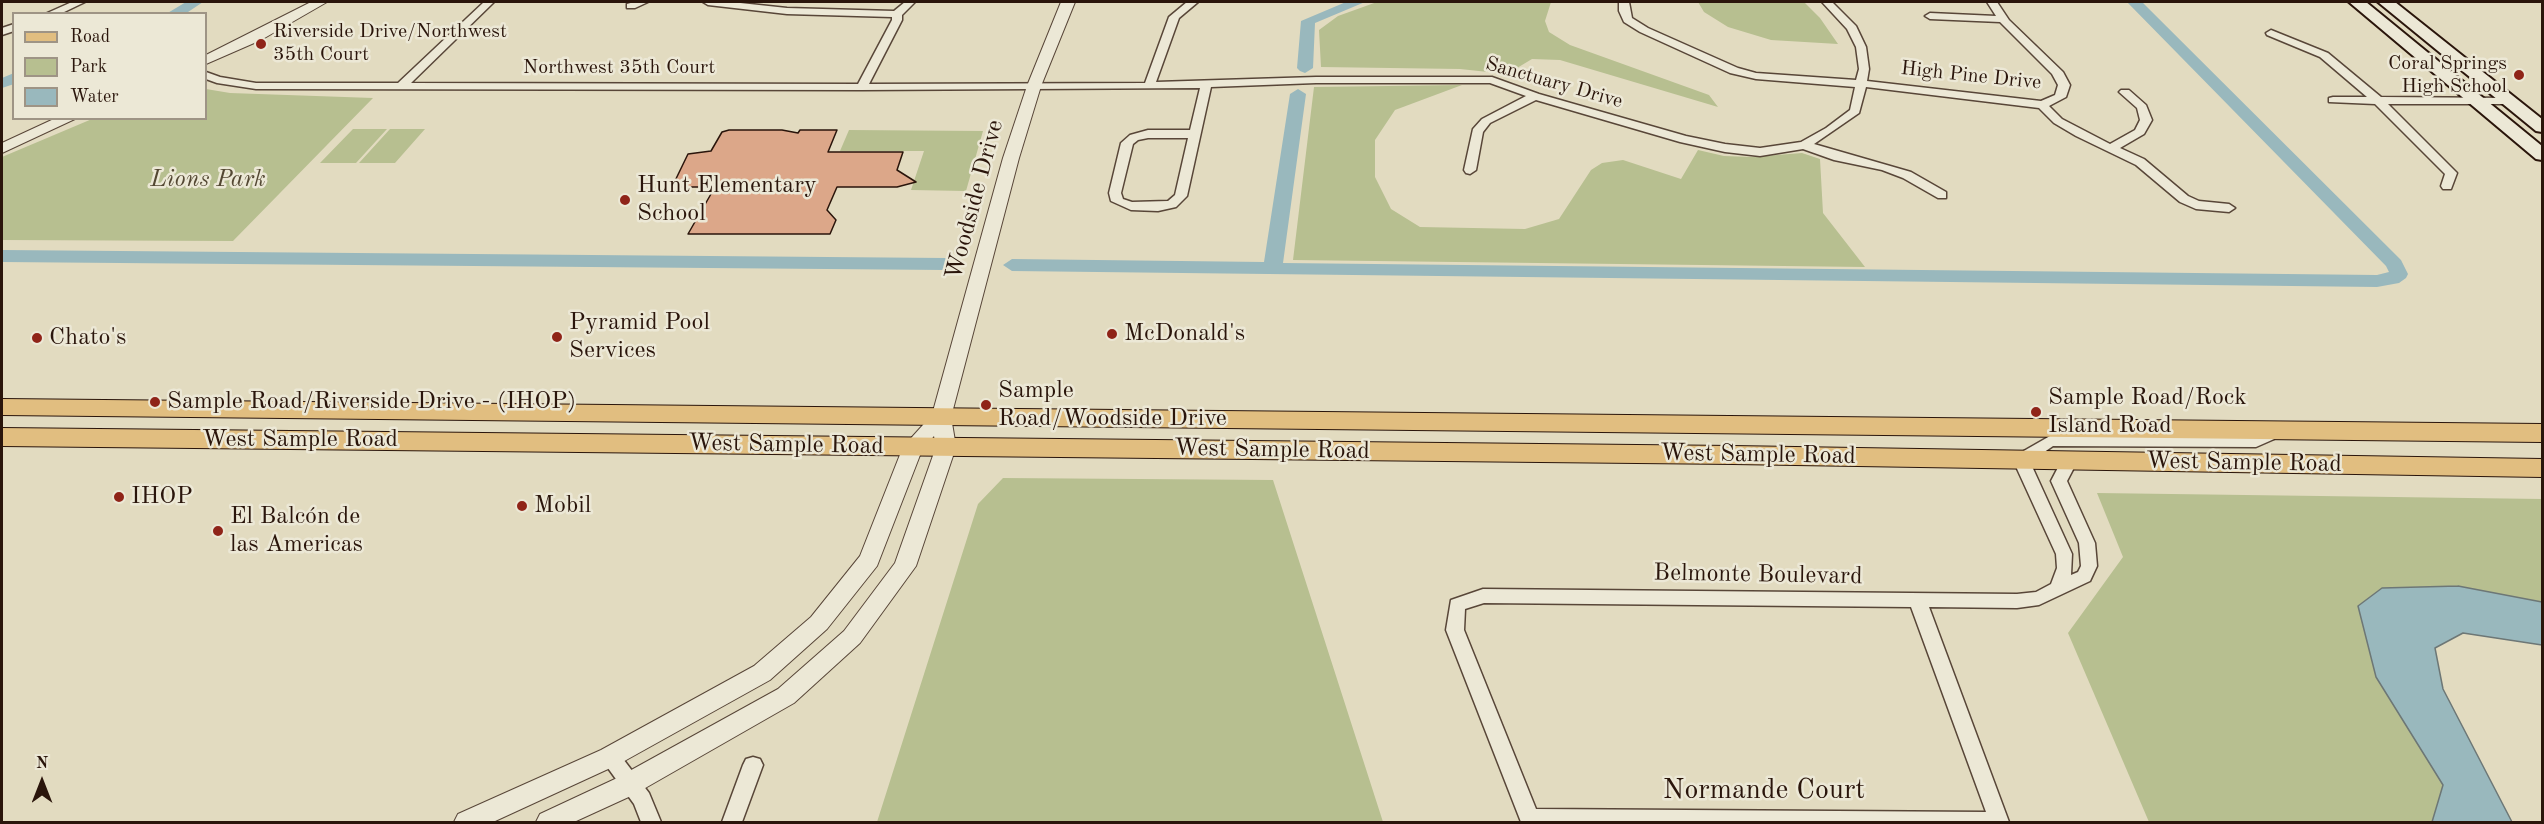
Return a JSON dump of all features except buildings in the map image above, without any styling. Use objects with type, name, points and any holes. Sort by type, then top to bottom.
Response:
[{"type":"main road","points":[[2357,2],[2542,155]]},
{"type":"main road","points":[[2386,2],[2542,127]]},
{"type":"main road","points":[[2410,46],[2442,46]]},
{"type":"main road","name":"West Sample Road","points":[[2,407],[2542,433]]},
{"type":"main road","points":[[2,424],[64,424],[109,408]]},
{"type":"main road","points":[[66,438],[112,423],[251,421],[296,410]]},
{"type":"main road","points":[[1295,450],[1317,437],[1401,438],[1433,421]]},
{"type":"main road","points":[[1733,455],[1780,441],[1977,444],[2002,427]]},
{"type":"main road","name":"West Sample Road","points":[[2,437],[1733,455],[2542,468]]},
{"type":"street","points":[[55,12],[80,2]]},
{"type":"street","points":[[207,47],[294,2]]},
{"type":"street","points":[[207,60],[256,37],[320,2]]},
{"type":"street","points":[[403,84],[489,2]]},
{"type":"street","points":[[631,6],[643,2]]},
{"type":"street","points":[[708,2],[897,14],[910,2]]},
{"type":"street","name":"Woodside Drive","points":[[941,417],[1034,86],[1068,2]]},
{"type":"street","points":[[1149,86],[1174,17],[1193,2]]},
{"type":"street","name":"High Pine Drive","points":[[1624,2],[1624,11],[1629,20],[1644,30],[1734,71],[1756,76],[1861,86],[1893,86],[2042,105],[2060,97],[2064,85],[2057,72],[2023,41],[2003,19],[1992,2]]},
{"type":"street","name":"Sanctuary Drive","points":[[1034,86],[1149,86],[1316,80],[1492,80],[1535,96],[1725,148],[1760,152],[1804,145],[1830,130],[1855,111],[1864,69],[1861,47],[1852,28],[1827,2]]},
{"type":"street","points":[[862,87],[897,20],[897,14]]},
{"type":"street","points":[[1930,16],[2003,19]]},
{"type":"street","points":[[2271,33],[2324,55],[2378,100],[2451,173],[2447,186]]},
{"type":"street","name":"Northwest 35th Court","points":[[207,75],[217,80],[256,86],[403,84],[1034,86]]},
{"type":"street","points":[[1195,134],[1148,134],[1134,137],[1127,143],[1114,193],[1117,201],[1131,206],[1158,207],[1172,204],[1181,196],[1195,134],[1206,84]]},
{"type":"street","points":[[2111,148],[2140,132],[2146,120],[2142,107],[2125,92]]},
{"type":"street","points":[[1470,170],[1477,131],[1486,121],[1535,96]]},
{"type":"street","points":[[2333,100],[2510,101]]},
{"type":"street","points":[[2042,105],[2065,125],[2155,172],[2184,199],[2196,205],[2229,208]]},
{"type":"street","points":[[2,134],[34,120]]},
{"type":"street","points":[[2,148],[65,120]]},
{"type":"street","points":[[1804,145],[1838,157],[1885,167],[1907,175],[1942,195]]},
{"type":"street","points":[[467,822],[610,757],[762,673],[819,623],[869,560],[913,447],[941,417]]},
{"type":"street","points":[[549,822],[630,783],[786,696],[852,638],[905,566],[946,447],[941,417]]},
{"type":"street","points":[[2058,590],[2065,568],[2064,554],[2021,460],[2050,441],[2256,442],[2276,432]]},
{"type":"street","name":"Belmonte Boulevard","points":[[1530,820],[1455,630],[1457,605],[1483,596],[2018,602],[2039,598],[2084,576],[2090,566],[2087,543],[2059,482],[2070,460]]},
{"type":"street","points":[[1918,601],[1999,822]]},
{"type":"street","points":[[610,757],[642,799],[651,822]]},
{"type":"street","points":[[732,822],[753,765]]},
{"type":"street","name":"Normande Court","points":[[1530,820],[1999,822]]},
{"type":"green space","points":[[1377,2],[1551,2],[1545,21],[1549,32],[1570,45],[1709,95],[1718,107],[1560,60],[1532,59],[1507,74],[1460,69],[1321,67],[1319,30],[1338,16]]},
{"type":"green space","points":[[1698,2],[1804,2],[1820,18],[1838,44],[1771,40],[1728,27],[1704,12]]},
{"type":"green space","points":[[1462,85],[1395,110],[1375,140],[1375,177],[1391,209],[1420,227],[1525,229],[1559,219],[1591,170],[1602,163],[1623,160],[1681,179],[1698,150],[1724,156],[1752,157],[1802,153],[1820,159],[1823,213],[1865,267],[1293,260],[1314,87]]},
{"type":"green space","name":"Lions Park","points":[[207,89],[230,93],[373,98],[233,241],[2,240],[2,157],[90,120],[207,120]]},
{"type":"green space","points":[[353,129],[387,129],[356,163],[320,163]]},
{"type":"green space","points":[[390,129],[425,129],[395,163],[359,163]]},
{"type":"green space","points":[[849,130],[983,131],[966,191],[911,190],[924,151],[840,151]]},
{"type":"green space","points":[[1003,478],[1273,480],[1383,822],[877,822],[978,504]]},
{"type":"green space","points":[[2097,493],[2542,499],[2542,645],[2463,633],[2435,648],[2443,689],[2512,822],[2149,822],[2068,633],[2123,557]]},
{"type":"water","points":[[2458,586],[2542,602],[2542,645],[2463,633],[2435,648],[2443,689],[2512,822],[2432,822],[2443,785],[2376,677],[2358,606],[2382,588]]},
{"type":"waterway","points":[[177,12],[196,2]]},
{"type":"waterway","points":[[1305,68],[1308,21],[1358,2]]},
{"type":"waterway","points":[[1012,265],[2377,281],[2392,279],[2399,274],[2394,264],[2134,2]]},
{"type":"waterway","points":[[2,83],[12,79]]},
{"type":"waterway","points":[[1273,267],[1298,94]]},
{"type":"waterway","points":[[2,256],[945,264]]},
{"type":"place","name":"Riverside Drive/Northwest 35th Court","points":[[261,44]]},
{"type":"place","name":"Coral Springs High School","points":[[2519,75]]},
{"type":"place","name":"Hunt Elementary School","points":[[625,200]]},
{"type":"place","name":"McDonald's","points":[[1112,334]]},
{"type":"place","name":"Pyramid Pool Services","points":[[557,337]]},
{"type":"place","name":"Chato's","points":[[37,338]]},
{"type":"place","name":"Sample Road/Riverside Drive - (IHOP)","points":[[155,402]]},
{"type":"place","name":"Sample Road/Woodside Drive","points":[[986,405]]},
{"type":"place","name":"Sample Road/Rock Island Road","points":[[2036,412]]},
{"type":"place","name":"IHOP","points":[[119,497]]},
{"type":"place","name":"Mobil","points":[[522,506]]},
{"type":"place","name":"El Balcón de las Americas","points":[[218,531]]}]
